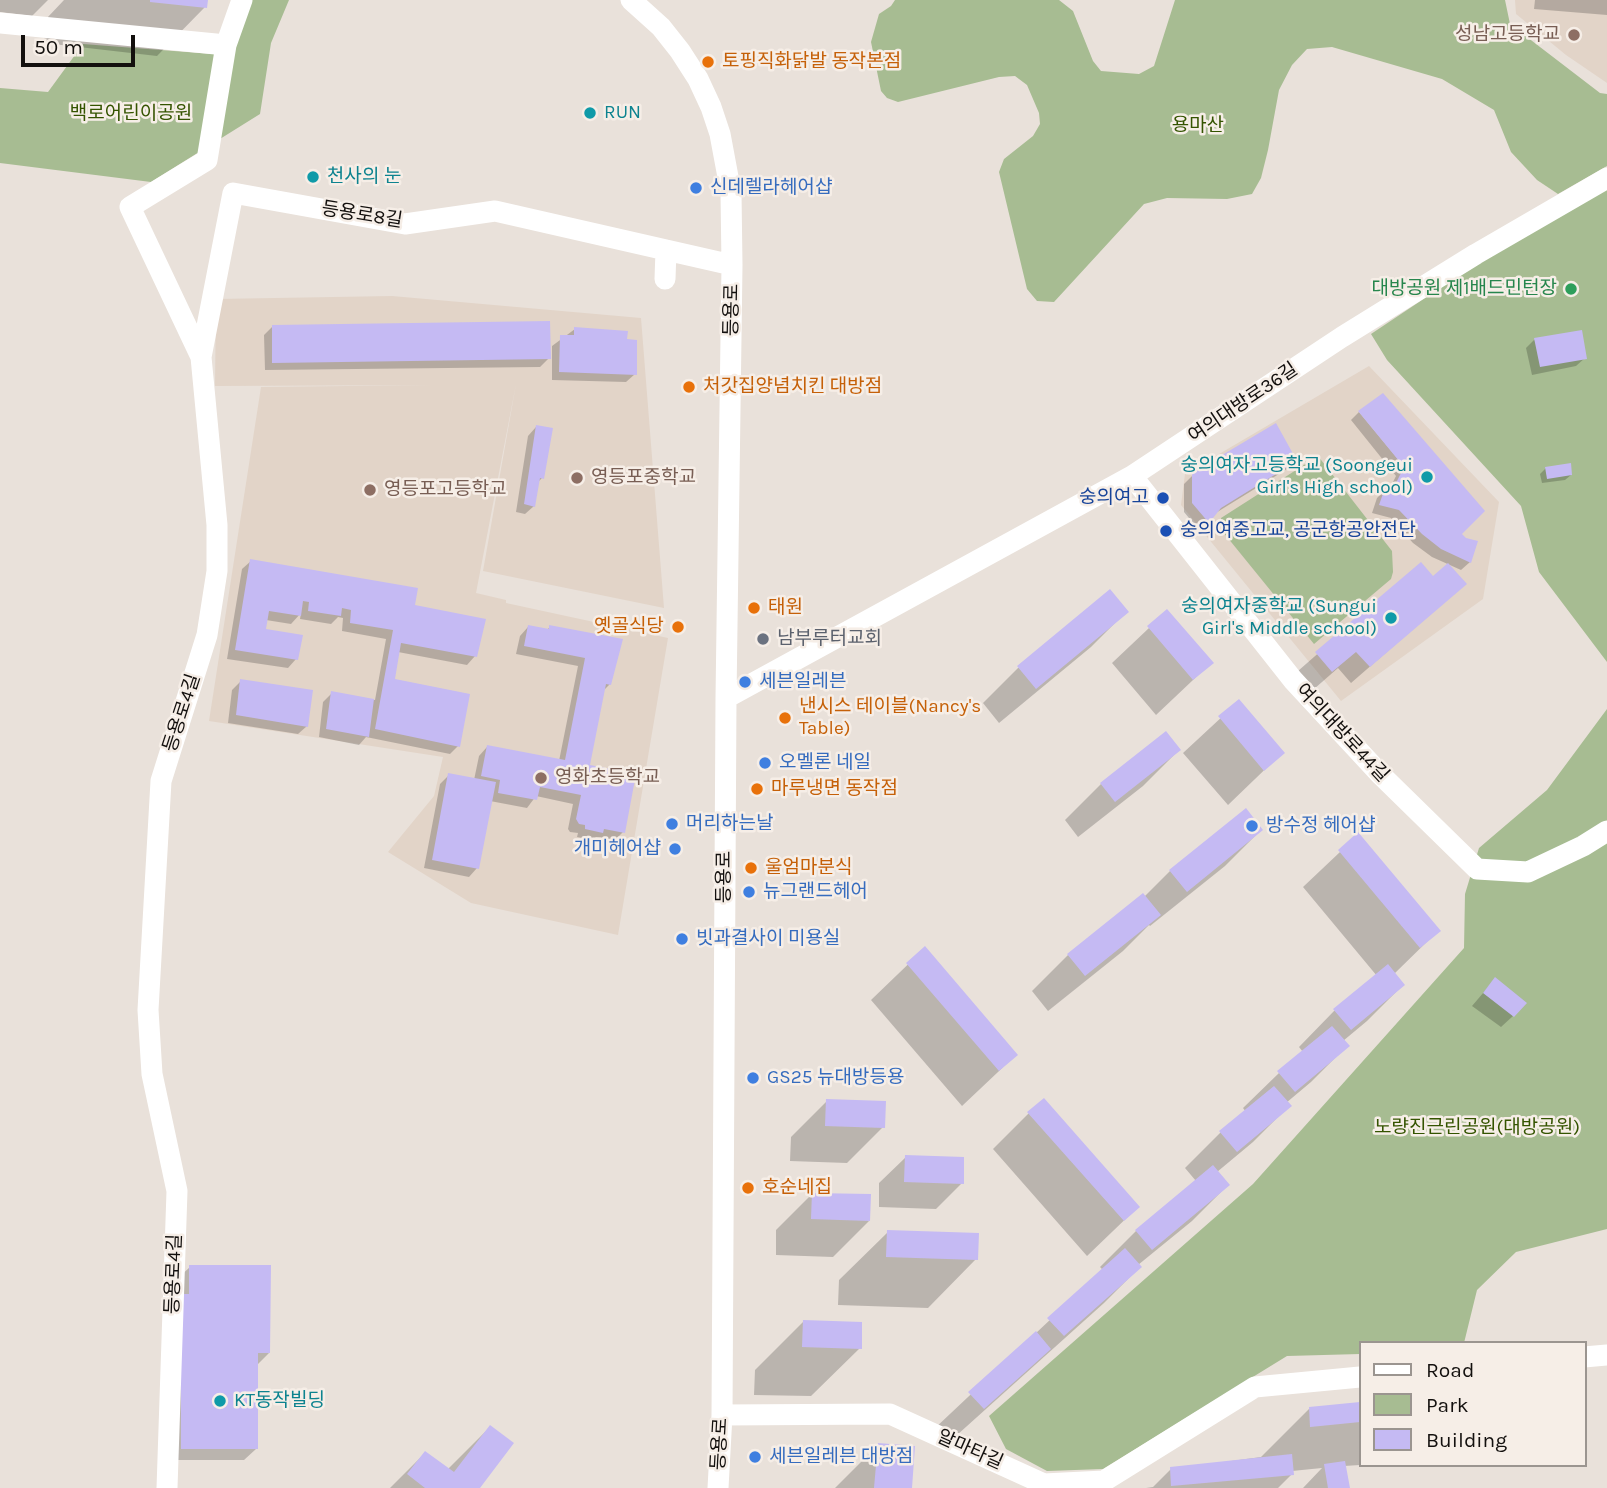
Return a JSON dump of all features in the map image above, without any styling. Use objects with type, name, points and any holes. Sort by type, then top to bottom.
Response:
[{"type":"street","name":"등용로4길","points":[[167,1488],[177,1191],[152,1074],[148,1010],[161,781],[207,635],[217,571],[217,525],[201,357],[130,207],[207,160],[226,45],[242,0]]},
{"type":"street","name":"등용로","points":[[635,1],[661,27],[698,79],[711,107],[727,163],[731,193],[722,1415],[718,1488]]},
{"type":"street","points":[[0,23],[226,45]]},
{"type":"street","name":"여의대방로36길","points":[[726,698],[1132,476],[1342,337],[1476,254],[1607,178]]},
{"type":"street","name":"등용로8길","points":[[201,357],[233,193],[405,224],[495,211],[666,250]]},
{"type":"street","points":[[665,279],[666,250]]},
{"type":"street","name":"등용로","points":[[666,250],[732,265]]},
{"type":"street","name":"여의대방로44길","points":[[1132,476],[1293,680],[1381,775],[1478,869],[1528,872],[1583,846],[1607,831]]},
{"type":"street","points":[[1586,1357],[1607,1354]]},
{"type":"street","name":"알마타길","points":[[722,1415],[890,1414],[1044,1484],[1104,1481],[1255,1387],[1358,1377]]},
{"type":"shaded area","name":"성남고등학교","points":[[1515,0],[1607,0],[1607,83],[1566,55],[1516,14]]},
{"type":"shaded area","points":[[392,296],[641,318],[664,608],[483,571],[516,384],[476,593],[506,600],[506,603],[668,638],[618,935],[471,903],[388,852],[434,796],[443,757],[209,721],[261,387],[436,385],[215,386],[216,299]]},
{"type":"shaded area","points":[[1369,366],[1499,502],[1483,599],[1341,701],[1181,505],[1185,474]]},
{"type":"green space","name":"백로어린이공원","points":[[247,0],[289,0],[271,43],[260,114],[151,182],[0,163],[0,88],[48,92],[83,44],[226,55]]},
{"type":"green space","name":"용마산","points":[[895,0],[1059,0],[1073,11],[1093,61],[1101,71],[1139,74],[1154,66],[1175,0],[1505,0],[1510,24],[1600,93],[1607,94],[1607,166],[1558,194],[1537,180],[1511,152],[1494,110],[1442,79],[1332,47],[1307,49],[1292,65],[1279,90],[1261,178],[1252,194],[1227,199],[1167,198],[1144,204],[1054,302],[1037,301],[1027,289],[999,172],[1004,159],[1033,136],[1040,124],[1039,113],[1027,85],[1015,76],[999,77],[898,102],[887,98],[881,91],[871,42],[879,14]]},
{"type":"green space","points":[[1607,186],[1607,662],[1539,572],[1521,506],[1387,360],[1371,334],[1479,262]]},
{"type":"green space","points":[[1318,456],[1392,551],[1393,572],[1391,579],[1314,644],[1223,532],[1221,518]]},
{"type":"green space","name":"노량진근린공원(대방공원)","points":[[1607,709],[1607,1229],[1516,1252],[1477,1290],[1464,1341],[1358,1341],[1358,1354],[1287,1356],[1103,1469],[1047,1471],[1006,1449],[989,1416],[1253,1184],[1464,948],[1465,894],[1479,848],[1547,790]]},
{"type":"building","points":[[150,0],[208,0],[207,8]]},
{"type":"building","points":[[550,321],[551,359],[272,363],[272,325]]},
{"type":"building","points":[[574,327],[628,331],[627,339],[637,340],[637,375],[559,372],[560,335],[574,335]]},
{"type":"building","points":[[1582,330],[1587,359],[1540,367],[1534,338]]},
{"type":"building","name":"숭의여자고등학교 (Soongeui Girl's High school)","points":[[1383,393],[1485,511],[1462,534],[1478,541],[1471,563],[1441,549],[1399,510],[1379,505],[1385,488],[1393,489],[1404,467],[1358,411]]},
{"type":"building","points":[[1276,423],[1297,461],[1221,508],[1209,523],[1192,503],[1192,473]]},
{"type":"building","points":[[536,425],[553,428],[544,479],[540,478],[535,507],[524,504]]},
{"type":"building","points":[[1571,463],[1572,475],[1547,479],[1545,467]]},
{"type":"building","points":[[250,559],[418,588],[415,605],[486,619],[477,657],[401,643],[395,679],[470,694],[460,747],[375,729],[393,630],[350,623],[351,610],[342,608],[341,616],[308,611],[309,602],[303,601],[301,616],[269,611],[266,629],[303,635],[298,660],[235,650]]},
{"type":"building","name":"숭의여자중학교 (Sungui Girl's Middle school)","points":[[1421,562],[1433,576],[1448,563],[1467,584],[1370,667],[1356,652],[1332,672],[1315,652]]},
{"type":"building","points":[[1110,589],[1129,612],[1036,689],[1017,666]]},
{"type":"building","points":[[1167,609],[1214,663],[1193,680],[1147,626]]},
{"type":"building","points":[[528,625],[549,629],[549,625],[623,639],[611,685],[606,684],[590,765],[636,774],[625,833],[604,829],[603,833],[585,829],[585,825],[579,824],[576,819],[581,795],[540,787],[537,800],[498,793],[500,780],[481,776],[487,745],[565,760],[585,658],[524,646]]},
{"type":"building","points":[[240,679],[313,690],[308,727],[236,715]]},
{"type":"building","points":[[331,691],[374,699],[369,737],[326,729]]},
{"type":"building","points":[[1239,699],[1285,753],[1264,771],[1218,716]]},
{"type":"building","points":[[1166,731],[1181,750],[1115,802],[1100,783]]},
{"type":"building","points":[[448,773],[496,782],[479,869],[432,860]]},
{"type":"building","points":[[1246,808],[1263,830],[1187,892],[1169,870]]},
{"type":"building","points":[[1358,832],[1441,931],[1420,948],[1338,850]]},
{"type":"building","points":[[1143,893],[1161,915],[1085,976],[1067,954]]},
{"type":"building","points":[[925,946],[1018,1055],[999,1071],[906,963]]},
{"type":"building","points":[[1388,964],[1405,985],[1351,1030],[1333,1009]]},
{"type":"building","points":[[1495,977],[1527,1003],[1514,1017],[1483,993]]},
{"type":"building","points":[[1332,1026],[1350,1046],[1295,1092],[1277,1071]]},
{"type":"building","points":[[1274,1086],[1292,1106],[1237,1152],[1219,1131]]},
{"type":"building","points":[[1044,1098],[1140,1207],[1124,1221],[1027,1112]]},
{"type":"building","points":[[826,1099],[886,1101],[885,1128],[825,1126]]},
{"type":"building","points":[[905,1155],[964,1157],[964,1184],[904,1182]]},
{"type":"building","points":[[1213,1165],[1230,1185],[1152,1250],[1135,1230]]},
{"type":"building","points":[[812,1193],[871,1194],[870,1221],[811,1219]]},
{"type":"building","points":[[887,1230],[979,1233],[978,1260],[886,1257]]},
{"type":"building","points":[[1125,1248],[1142,1267],[1064,1336],[1047,1318]]},
{"type":"building","name":"KT동작빌딩","points":[[189,1265],[271,1265],[270,1353],[258,1353],[258,1449],[181,1449],[181,1294],[189,1294]]},
{"type":"building","points":[[803,1320],[862,1322],[862,1349],[802,1347]]},
{"type":"building","points":[[1036,1331],[1051,1349],[984,1409],[968,1392]]},
{"type":"building","points":[[1358,1402],[1358,1422],[1310,1427],[1309,1407]]},
{"type":"building","points":[[490,1425],[514,1443],[480,1488],[425,1488],[407,1474],[425,1451],[454,1472]]},
{"type":"building","points":[[878,1443],[915,1446],[912,1488],[874,1488]]},
{"type":"building","points":[[1292,1454],[1294,1475],[1171,1486],[1170,1467]]},
{"type":"building","points":[[1345,1461],[1350,1488],[1328,1488],[1324,1464]]},
{"type":"place","name":"성남고등학교","points":[[1574,35]]},
{"type":"place","name":"토핑직화닭발 동작본점","points":[[708,62]]},
{"type":"place","name":"RUN","points":[[590,113]]},
{"type":"place","name":"천사의 눈","points":[[313,177]]},
{"type":"place","name":"신데렐라헤어샵","points":[[696,188]]},
{"type":"place","name":"대방공원 제1배드민턴장","points":[[1571,289]]},
{"type":"place","name":"처갓집양념치킨 대방점","points":[[689,387]]},
{"type":"place","name":"숭의여자고등학교 (Soongeui Girl's High school)","points":[[1427,477]]},
{"type":"place","name":"영등포중학교","points":[[577,478]]},
{"type":"place","name":"영등포고등학교","points":[[370,490]]},
{"type":"place","name":"숭의여고","points":[[1163,498]]},
{"type":"place","name":"숭의여중고교, 공군항공안전단","points":[[1166,531]]},
{"type":"place","name":"태원","points":[[754,608]]},
{"type":"place","name":"숭의여자중학교 (Sungui Girl's Middle school)","points":[[1391,618]]},
{"type":"place","name":"옛골식당","points":[[678,627]]},
{"type":"place","name":"남부루터교회","points":[[763,639]]},
{"type":"place","name":"세븐일레븐","points":[[745,682]]},
{"type":"place","name":"낸시스 테이블(Nancy's Table)","points":[[785,718]]},
{"type":"place","name":"오멜론 네일","points":[[765,763]]},
{"type":"place","name":"영화초등학교","points":[[541,778]]},
{"type":"place","name":"마루냉면 동작점","points":[[757,789]]},
{"type":"place","name":"머리하는날","points":[[672,824]]},
{"type":"place","name":"방수정 헤어샵","points":[[1252,826]]},
{"type":"place","name":"개미헤어샵","points":[[675,849]]},
{"type":"place","name":"울엄마분식","points":[[751,868]]},
{"type":"place","name":"뉴그랜드헤어","points":[[749,892]]},
{"type":"place","name":"빗과결사이 미용실","points":[[682,939]]},
{"type":"place","name":"GS25 뉴대방등용","points":[[753,1078]]},
{"type":"place","name":"호순네집","points":[[748,1188]]},
{"type":"place","name":"KT동작빌딩","points":[[220,1401]]},
{"type":"place","name":"세븐일레븐 대방점","points":[[755,1457]]}]
